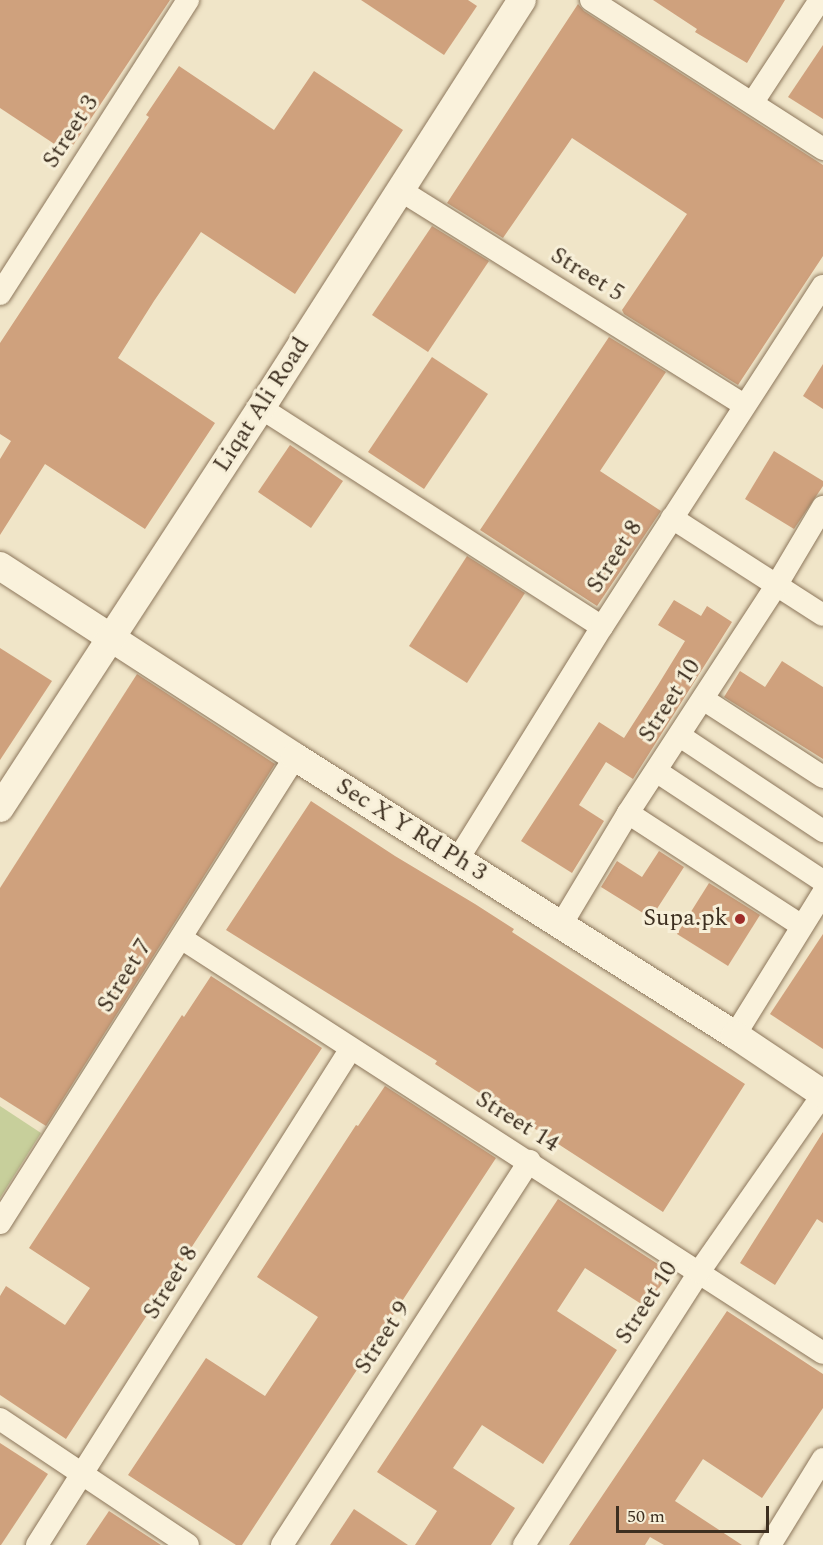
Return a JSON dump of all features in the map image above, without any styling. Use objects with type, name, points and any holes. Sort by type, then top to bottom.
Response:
[{"type":"street","name":"Street 3","points":[[0,294],[188,0]]},
{"type":"street","name":"Liqat Ali Road","points":[[0,808],[261,408],[522,0]]},
{"type":"street","points":[[591,0],[823,149]]},
{"type":"street","points":[[753,102],[820,0]]},
{"type":"street","name":"Street 5","points":[[400,190],[744,405]]},
{"type":"street","name":"Street 8","points":[[458,860],[602,627],[823,286]]},
{"type":"street","points":[[261,408],[602,627]]},
{"type":"street","name":"Street 10","points":[[561,925],[628,813],[776,586],[823,507]]},
{"type":"street","points":[[672,518],[823,615]]},
{"type":"street","name":"Sec X Y Rd Ph 3","points":[[0,566],[295,757],[735,1035],[823,1094]]},
{"type":"street","points":[[703,699],[823,777]]},
{"type":"street","points":[[680,736],[823,831]]},
{"type":"street","name":"Street 7","points":[[0,1223],[295,757]]},
{"type":"street","points":[[656,771],[823,881]]},
{"type":"street","points":[[628,813],[802,926]]},
{"type":"street","points":[[735,1035],[823,893]]},
{"type":"street","name":"Street 14","points":[[181,938],[350,1050],[529,1161],[823,1353]]},
{"type":"street","name":"Street 8","points":[[38,1545],[350,1050]]},
{"type":"street","name":"Street 10","points":[[524,1545],[699,1272],[823,1094]]},
{"type":"street","name":"Street 9","points":[[282,1545],[529,1161]]},
{"type":"street","points":[[0,1419],[188,1545]]},
{"type":"street","points":[[770,1545],[823,1459]]},
{"type":"green space","points":[[0,1106],[41,1133],[0,1198]]},
{"type":"building","points":[[0,0],[170,0],[68,153],[0,108]]},
{"type":"building","points":[[361,0],[468,0],[477,6],[444,55]]},
{"type":"building","points":[[653,0],[785,0],[747,63],[695,32],[697,29]]},
{"type":"building","points":[[578,4],[584,11],[823,165],[823,256],[738,385],[624,314],[622,310],[687,214],[572,138],[503,238],[447,203]]},
{"type":"building","points":[[823,45],[823,119],[788,97]]},
{"type":"building","points":[[179,66],[274,130],[314,71],[403,130],[295,294],[201,232],[154,301],[118,358],[215,423],[145,529],[45,464],[0,535],[0,459],[11,441],[0,434],[0,343],[149,117],[146,115]]},
{"type":"building","points":[[432,226],[489,261],[428,352],[372,315]]},
{"type":"building","points":[[609,337],[666,372],[600,471],[661,511],[597,606],[480,530]]},
{"type":"building","points":[[432,357],[488,394],[424,489],[368,452]]},
{"type":"building","points":[[823,364],[823,409],[803,396]]},
{"type":"building","points":[[290,445],[343,481],[311,528],[258,492]]},
{"type":"building","points":[[774,451],[823,481],[823,486],[794,529],[745,499]]},
{"type":"building","points":[[467,556],[525,593],[467,683],[409,646]]},
{"type":"building","points":[[674,600],[701,616],[707,606],[732,622],[633,779],[606,762],[579,805],[604,821],[572,873],[521,841],[599,722],[624,738],[658,685],[685,641],[658,625]]},
{"type":"building","points":[[0,648],[52,681],[0,760]]},
{"type":"building","points":[[782,661],[823,687],[823,759],[724,697],[740,671],[765,687]]},
{"type":"building","points":[[137,674],[275,764],[46,1126],[0,1097],[0,888]]},
{"type":"building","points":[[311,801],[514,929],[512,932],[745,1084],[663,1212],[435,1064],[437,1061],[226,930]]},
{"type":"building","points":[[659,851],[684,867],[651,918],[601,887],[617,861],[642,877]]},
{"type":"building","points":[[709,883],[760,915],[728,966],[677,934]]},
{"type":"building","points":[[823,934],[823,1049],[770,1014]]},
{"type":"building","points":[[211,976],[322,1048],[66,1439],[0,1395],[0,1296],[6,1286],[65,1325],[90,1288],[29,1248],[182,1015],[184,1017]]},
{"type":"building","points":[[385,1086],[496,1158],[242,1545],[236,1545],[128,1475],[206,1358],[265,1396],[318,1317],[257,1277],[356,1125],[358,1126]]},
{"type":"building","points":[[823,1132],[823,1223],[817,1219],[775,1285],[740,1263]]},
{"type":"building","points":[[558,1199],[670,1272],[646,1307],[585,1268],[557,1311],[617,1350],[543,1464],[482,1425],[453,1468],[515,1508],[491,1545],[415,1545],[437,1511],[377,1472]]},
{"type":"building","points":[[727,1311],[823,1374],[823,1408],[762,1498],[703,1459],[675,1501],[742,1545],[664,1545],[650,1537],[645,1545],[569,1545]]},
{"type":"building","points":[[0,1443],[48,1474],[1,1545],[0,1545]]},
{"type":"building","points":[[354,1509],[408,1545],[330,1545]]},
{"type":"building","points":[[109,1511],[161,1545],[86,1545]]},
{"type":"place","name":"Supa.pk","points":[[740,919]]}]
